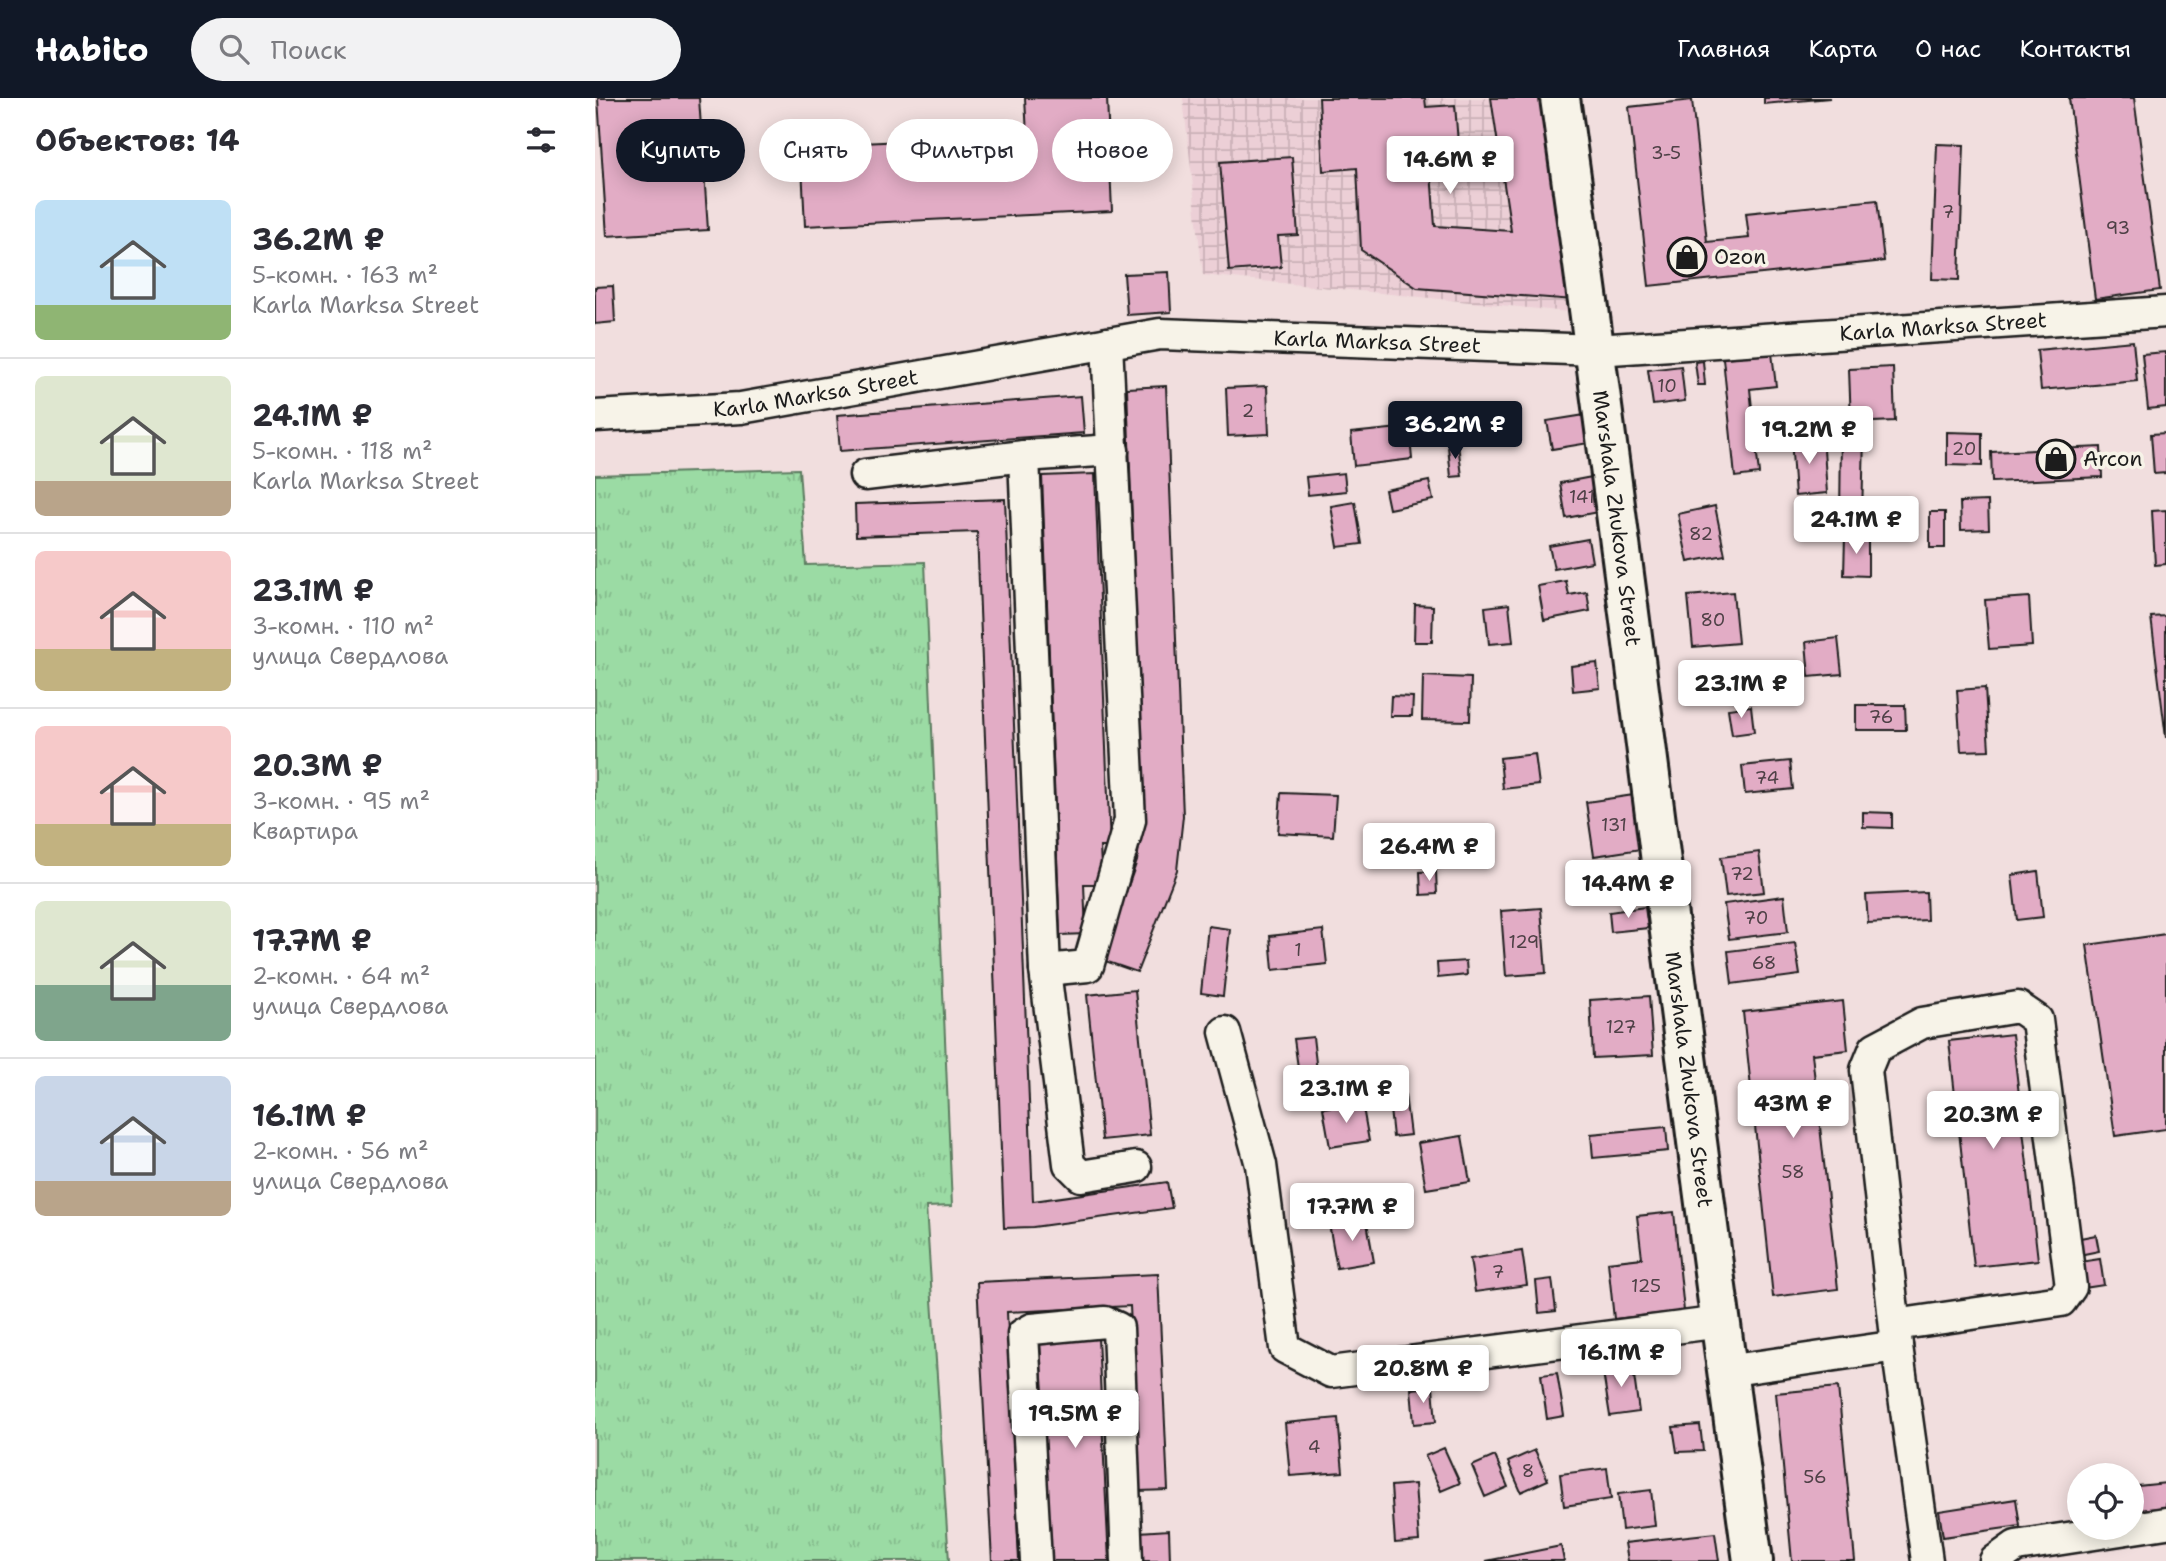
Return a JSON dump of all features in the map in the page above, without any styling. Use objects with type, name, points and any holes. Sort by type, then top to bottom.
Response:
[{"type":"main road","name":"Marshala Zhukova Street","points":[[1560,98],[1596,350],[1726,1371],[1753,1561]]},
{"type":"street","name":"Karla Marksa Street","points":[[595,416],[741,408],[1160,334],[1596,350],[2166,313]]},
{"type":"street","points":[[1045,970],[1089,966],[1130,821],[1107,343]]},
{"type":"street","points":[[865,475],[1024,456],[1112,450]]},
{"type":"street","points":[[1024,456],[1045,970],[1069,1164],[1080,1176],[1136,1167]]},
{"type":"street","points":[[1726,1371],[1896,1335],[2061,1301],[2071,1287],[2037,1020],[2018,1007],[1922,1023],[1875,1048],[1866,1070],[1896,1335],[1927,1561]]},
{"type":"street","points":[[1226,1032],[1261,1165],[1285,1348],[1331,1372],[1721,1322]]},
{"type":"street","points":[[1036,1561],[1023,1334],[1032,1329],[1105,1322],[1118,1328],[1127,1561]]},
{"type":"street","points":[[1995,1561],[2015,1546],[2166,1523]]},
{"type":"shaded area","points":[[1183,98],[1546,98],[1578,313],[1203,275]]},
{"type":"green space","points":[[799,469],[806,565],[925,562],[952,1206],[926,1207],[949,1561],[595,1561],[595,475]]},
{"type":"building","points":[[598,98],[699,98],[700,119],[616,119],[616,182],[705,182],[708,230],[607,236]]},
{"type":"building","points":[[1025,98],[1107,98],[1108,119],[1052,119],[1052,182],[1111,182],[1112,211],[805,226],[803,182],[872,182],[872,143],[886,142],[886,182],[1038,182],[1038,119],[1026,119]]},
{"type":"building","points":[[1319,98],[1425,98],[1426,107],[1455,105],[1458,143],[1429,145],[1435,226],[1511,231],[1491,98],[1543,98],[1574,300],[1417,288],[1361,250],[1357,168],[1323,171]]},
{"type":"building","points":[[1764,98],[1830,98],[1764,104]]},
{"type":"building","points":[[2069,98],[2134,98],[2160,290],[2095,299]]},
{"type":"building","points":[[1692,100],[1707,242],[1749,238],[1746,213],[1877,200],[1884,261],[1649,286],[1629,107]]},
{"type":"building","points":[[1937,144],[1964,145],[1959,280],[1932,279]]},
{"type":"building","points":[[1292,157],[1298,235],[1278,236],[1281,267],[1229,271],[1220,162]]},
{"type":"building","points":[[1169,272],[1171,312],[1127,315],[1124,274]]},
{"type":"building","points":[[613,286],[615,322],[595,324],[595,287]]},
{"type":"building","points":[[2133,341],[2137,381],[2041,390],[2037,350]]},
{"type":"building","points":[[2166,352],[2166,407],[2148,409],[2142,354]]},
{"type":"building","points":[[1772,353],[1776,386],[1750,389],[1759,474],[1735,477],[1723,358]]},
{"type":"building","points":[[1703,361],[1705,385],[1698,385],[1695,362]]},
{"type":"building","points":[[1681,366],[1685,401],[1653,405],[1648,370]]},
{"type":"building","points":[[1893,367],[1895,421],[1851,423],[1849,369]]},
{"type":"building","points":[[1166,386],[1183,816],[1177,870],[1137,972],[1102,960],[1137,861],[1143,817],[1127,388]]},
{"type":"building","points":[[1267,386],[1269,434],[1228,436],[1226,388]]},
{"type":"building","points":[[1081,396],[1084,433],[840,451],[837,415]]},
{"type":"building","points":[[1585,415],[1589,443],[1552,449],[1547,421]]},
{"type":"building","points":[[1409,427],[1412,459],[1354,466],[1351,433]]},
{"type":"building","points":[[1947,432],[1982,433],[1982,466],[1947,465]]},
{"type":"building","points":[[2166,433],[2166,473],[2154,474],[2151,434]]},
{"type":"building","points":[[1823,435],[1827,493],[1795,496],[1791,438]]},
{"type":"building","points":[[1841,435],[1864,435],[1862,518],[1840,518]]},
{"type":"building","points":[[1458,444],[1462,476],[1451,477],[1448,446]]},
{"type":"building","points":[[2101,447],[2102,477],[1992,482],[1991,452]]},
{"type":"building","points":[[1344,473],[1346,491],[1308,495],[1306,477]]},
{"type":"building","points":[[1095,474],[1110,847],[1100,847],[1102,884],[1084,884],[1086,934],[1060,935],[1042,476]]},
{"type":"building","points":[[1597,476],[1603,511],[1566,518],[1560,483]]},
{"type":"building","points":[[1429,481],[1433,500],[1389,509],[1385,490]]},
{"type":"building","points":[[1005,499],[1033,1201],[1167,1182],[1172,1208],[1033,1227],[1004,1228],[977,532],[856,536],[855,504]]},
{"type":"building","points":[[1988,501],[1989,529],[1961,530],[1960,502]]},
{"type":"building","points":[[1355,502],[1362,544],[1338,547],[1331,506]]},
{"type":"building","points":[[1715,506],[1725,555],[1688,562],[1678,514]]},
{"type":"building","points":[[2166,510],[2166,564],[2155,565],[2152,511]]},
{"type":"building","points":[[1930,512],[1945,512],[1945,548],[1930,548]]},
{"type":"building","points":[[1845,537],[1868,537],[1868,576],[1844,575]]},
{"type":"building","points":[[1588,539],[1592,562],[1554,569],[1549,546]]},
{"type":"building","points":[[1566,581],[1569,595],[1587,592],[1590,611],[1544,620],[1538,586]]},
{"type":"building","points":[[1733,592],[1738,643],[1693,647],[1688,596]]},
{"type":"building","points":[[2029,597],[2032,646],[1989,649],[1985,600]]},
{"type":"building","points":[[1509,604],[1513,642],[1489,644],[1485,607]]},
{"type":"building","points":[[1415,605],[1433,606],[1432,642],[1414,642]]},
{"type":"building","points":[[2166,616],[2166,738],[2151,617]]},
{"type":"building","points":[[1838,638],[1842,674],[1809,677],[1806,642]]},
{"type":"building","points":[[1597,663],[1600,688],[1573,691],[1571,666]]},
{"type":"building","points":[[1423,676],[1471,678],[1470,721],[1422,720]]},
{"type":"building","points":[[1985,688],[1989,750],[1961,751],[1957,690]]},
{"type":"building","points":[[1391,696],[1413,697],[1412,716],[1390,716]]},
{"type":"building","points":[[1856,705],[1905,705],[1906,730],[1856,730]]},
{"type":"building","points":[[1751,706],[1754,732],[1732,735],[1728,709]]},
{"type":"building","points":[[1535,754],[1539,785],[1503,789],[1500,758]]},
{"type":"building","points":[[1790,761],[1793,789],[1745,794],[1742,766]]},
{"type":"building","points":[[1281,793],[1336,795],[1333,836],[1278,833]]},
{"type":"building","points":[[1634,795],[1641,849],[1594,856],[1586,802]]},
{"type":"building","points":[[1863,812],[1892,813],[1892,828],[1863,827]]},
{"type":"building","points":[[1759,852],[1764,892],[1726,896],[1721,857]]},
{"type":"building","points":[[1436,871],[1437,894],[1421,895],[1420,872]]},
{"type":"building","points":[[2038,871],[2043,917],[2017,920],[2012,875]]},
{"type":"building","points":[[1926,892],[1927,920],[1868,923],[1866,895]]},
{"type":"building","points":[[1784,896],[1788,932],[1729,939],[1724,904]]},
{"type":"building","points":[[1645,907],[1648,928],[1611,932],[1609,912]]},
{"type":"building","points":[[1541,908],[1546,973],[1506,976],[1501,911]]},
{"type":"building","points":[[1208,926],[1230,929],[1223,996],[1201,993]]},
{"type":"building","points":[[1323,930],[1327,964],[1273,970],[1270,936]]},
{"type":"building","points":[[2166,934],[2166,1129],[2115,1136],[2087,945]]},
{"type":"building","points":[[1795,943],[1800,975],[1732,984],[1728,951]]},
{"type":"building","points":[[1466,961],[1467,975],[1438,978],[1437,963]]},
{"type":"building","points":[[1135,990],[1150,1135],[1102,1140],[1087,995]]},
{"type":"building","points":[[1649,996],[1653,1055],[1593,1058],[1590,1000]]},
{"type":"building","points":[[1843,1001],[1848,1050],[1812,1054],[1838,1289],[1773,1297],[1743,1012]]},
{"type":"building","points":[[2012,1034],[2038,1260],[1974,1267],[1949,1041]]},
{"type":"building","points":[[1313,1037],[1318,1080],[1300,1082],[1294,1039]]},
{"type":"building","points":[[1402,1070],[1410,1135],[1393,1137],[1386,1072]]},
{"type":"building","points":[[1362,1102],[1369,1141],[1330,1147],[1323,1108]]},
{"type":"building","points":[[1666,1127],[1668,1151],[1593,1158],[1591,1134]]},
{"type":"building","points":[[1462,1136],[1470,1182],[1426,1189],[1418,1143]]},
{"type":"building","points":[[1674,1212],[1684,1311],[1614,1319],[1608,1262],[1642,1258],[1637,1216]]},
{"type":"building","points":[[1366,1217],[1374,1262],[1337,1268],[1329,1224]]},
{"type":"building","points":[[2096,1235],[2099,1251],[2079,1255],[2075,1239]]},
{"type":"building","points":[[1522,1251],[1527,1285],[1475,1292],[1470,1259]]},
{"type":"building","points":[[2100,1259],[2104,1285],[2084,1288],[2080,1262]]},
{"type":"building","points":[[1158,1274],[1168,1490],[1139,1491],[1130,1306],[1007,1312],[1019,1561],[992,1561],[977,1282]]},
{"type":"building","points":[[1552,1279],[1556,1311],[1539,1313],[1536,1281]]},
{"type":"building","points":[[1098,1338],[1109,1561],[1051,1561],[1040,1341]]},
{"type":"building","points":[[1632,1361],[1639,1412],[1610,1416],[1602,1366]]},
{"type":"building","points":[[1557,1373],[1564,1416],[1547,1419],[1541,1375]]},
{"type":"building","points":[[1433,1387],[1436,1422],[1414,1424],[1411,1389]]},
{"type":"building","points":[[1838,1387],[1855,1561],[1792,1561],[1776,1393]]},
{"type":"building","points":[[1338,1418],[1343,1472],[1290,1476],[1285,1423]]},
{"type":"building","points":[[1700,1425],[1703,1451],[1677,1452],[1673,1427]]},
{"type":"building","points":[[1444,1448],[1460,1483],[1441,1491],[1425,1456]]},
{"type":"building","points":[[1535,1450],[1548,1480],[1521,1492],[1508,1462]]},
{"type":"building","points":[[1495,1456],[1508,1487],[1485,1497],[1472,1466]]},
{"type":"building","points":[[1607,1468],[1611,1499],[1564,1506],[1560,1474]]},
{"type":"building","points":[[2166,1483],[2166,1507],[2144,1510],[2144,1485]]},
{"type":"building","points":[[1415,1484],[1419,1541],[1395,1543],[1391,1486]]},
{"type":"building","points":[[1651,1490],[1655,1526],[1622,1530],[1618,1494]]},
{"type":"building","points":[[2016,1499],[2020,1526],[1943,1537],[1939,1511]]},
{"type":"building","points":[[1169,1530],[1170,1561],[1141,1561],[1139,1532]]},
{"type":"building","points":[[1715,1533],[1719,1561],[1628,1561],[1625,1543]]},
{"type":"building","points":[[1561,1546],[1564,1561],[1486,1561]]},
{"type":"place","name":"Ozon","points":[[1687,257]]},
{"type":"place","name":"Arcon","points":[[2056,459]]}]
